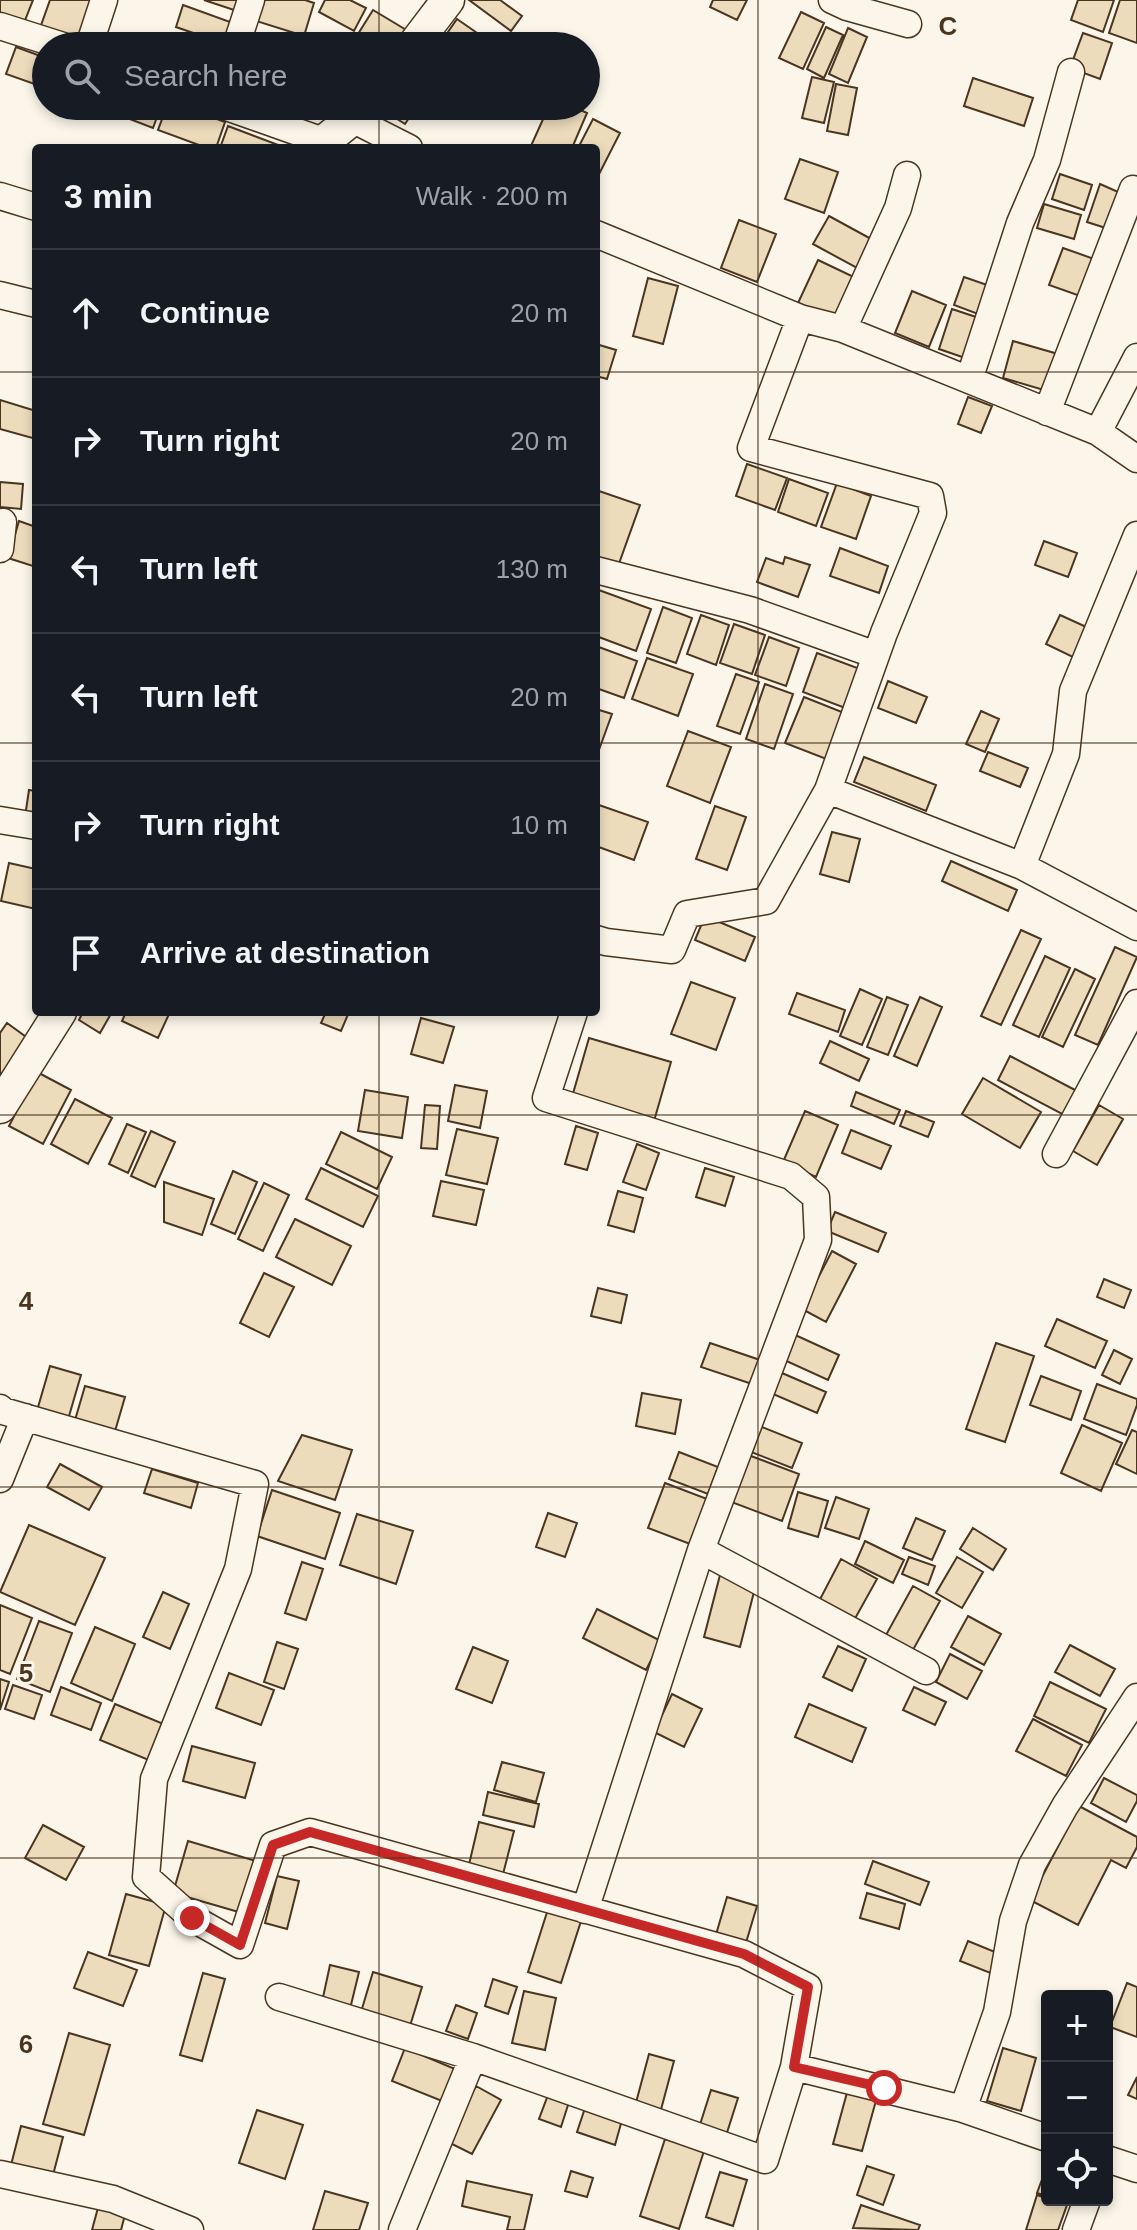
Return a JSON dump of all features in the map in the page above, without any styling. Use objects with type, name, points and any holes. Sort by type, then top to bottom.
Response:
[{"type":"street","points":[[94,32],[104,0]]},
{"type":"street","points":[[241,32],[251,0]]},
{"type":"street","points":[[424,32],[448,0]]},
{"type":"street","points":[[832,0],[908,24]]},
{"type":"street","points":[[0,26],[32,36]]},
{"type":"street","points":[[969,380],[1020,223],[1047,160],[1071,72]]},
{"type":"street","points":[[259,120],[319,144]]},
{"type":"street","points":[[322,144],[349,120]]},
{"type":"street","points":[[369,120],[403,144]]},
{"type":"street","points":[[843,329],[898,208],[907,175]]},
{"type":"street","points":[[1047,412],[1133,189]]},
{"type":"street","points":[[0,196],[32,206]]},
{"type":"street","points":[[600,236],[800,318],[843,329],[1098,432],[1137,459]]},
{"type":"street","points":[[0,295],[32,303]]},
{"type":"street","points":[[600,940],[672,950],[687,914],[766,901],[828,790],[876,655],[933,513],[930,496],[751,448],[800,318]]},
{"type":"street","points":[[1098,432],[1137,357]]},
{"type":"street","points":[[0,549],[3,522]]},
{"type":"street","points":[[1022,866],[1066,754],[1073,691],[1137,535]]},
{"type":"street","points":[[600,571],[750,610],[876,655]]},
{"type":"street","points":[[828,790],[1022,866],[1137,927]]},
{"type":"street","points":[[0,820],[32,825]]},
{"type":"street","points":[[1056,1154],[1137,1003]]},
{"type":"street","points":[[0,1107],[57,1016]]},
{"type":"street","points":[[573,1016],[546,1098],[791,1176],[816,1197],[818,1240],[701,1550],[585,1910]]},
{"type":"street","points":[[0,1408],[255,1484],[238,1569],[154,1779],[146,1877],[192,1918],[240,1945],[273,1845],[310,1832],[744,1954],[808,1987],[794,2067],[765,2160],[473,2057],[279,1997]]},
{"type":"street","points":[[0,1479],[25,1417]]},
{"type":"street","points":[[701,1550],[926,1671]]},
{"type":"street","points":[[963,2109],[997,2012],[1013,1921],[1032,1865],[1065,1806],[1137,1697]]},
{"type":"street","points":[[402,2230],[473,2057]]},
{"type":"street","points":[[794,2067],[963,2109],[1041,2136]]},
{"type":"street","points":[[1113,2161],[1137,2169]]},
{"type":"street","points":[[0,2174],[113,2199],[190,2230]]},
{"type":"street","points":[[1076,2230],[1085,2206]]},
{"type":"building","points":[[0,0],[33,0],[22,28],[0,19]]},
{"type":"building","points":[[50,0],[92,0],[82,32],[39,31]]},
{"type":"building","points":[[204,0],[244,0],[240,12]]},
{"type":"building","points":[[260,0],[305,0],[314,3],[305,32],[291,32],[253,20]]},
{"type":"building","points":[[325,0],[350,0],[366,8],[354,31],[319,12]]},
{"type":"building","points":[[469,0],[500,0],[522,16],[511,31]]},
{"type":"building","points":[[713,0],[747,0],[737,20],[710,7]]},
{"type":"building","points":[[1078,0],[1114,0],[1103,32],[1071,20]]},
{"type":"building","points":[[1120,0],[1137,0],[1137,43],[1109,33]]},
{"type":"building","points":[[183,5],[233,23],[230,32],[190,32],[176,27]]},
{"type":"building","points":[[373,10],[410,32],[359,32]]},
{"type":"building","points":[[801,12],[824,23],[803,69],[779,58]]},
{"type":"building","points":[[457,19],[476,32],[448,32]]},
{"type":"building","points":[[826,27],[843,35],[824,78],[807,69]]},
{"type":"building","points":[[848,28],[867,37],[848,83],[829,74]]},
{"type":"building","points":[[1083,33],[1112,43],[1100,79],[1070,68]]},
{"type":"building","points":[[16,47],[32,53],[32,83],[6,74]]},
{"type":"building","points":[[812,77],[834,82],[824,123],[802,118]]},
{"type":"building","points":[[973,78],[1033,98],[1024,126],[964,106]]},
{"type":"building","points":[[836,84],[857,88],[848,135],[827,131]]},
{"type":"building","points":[[132,120],[156,120],[153,128]]},
{"type":"building","points":[[162,120],[225,122],[217,144],[196,144],[158,130]]},
{"type":"building","points":[[543,120],[584,120],[574,144],[532,144]]},
{"type":"building","points":[[592,120],[620,133],[600,172],[600,144],[580,144]]},
{"type":"building","points":[[228,126],[276,144],[221,144]]},
{"type":"building","points":[[800,159],[838,172],[824,213],[785,199]]},
{"type":"building","points":[[1060,174],[1092,185],[1084,210],[1052,199]]},
{"type":"building","points":[[1100,184],[1125,195],[1112,230],[1087,222]]},
{"type":"building","points":[[1044,204],[1081,215],[1074,239],[1037,228]]},
{"type":"building","points":[[829,216],[873,240],[857,268],[813,244]]},
{"type":"building","points":[[739,220],[776,234],[757,282],[721,268]]},
{"type":"building","points":[[1063,248],[1097,260],[1083,297],[1049,285]]},
{"type":"building","points":[[818,260],[858,279],[838,322],[798,303]]},
{"type":"building","points":[[964,277],[996,288],[986,317],[954,305]]},
{"type":"building","points":[[648,278],[678,286],[663,344],[633,336]]},
{"type":"building","points":[[912,291],[946,305],[929,347],[895,333]]},
{"type":"building","points":[[952,309],[982,319],[968,359],[939,349]]},
{"type":"building","points":[[1013,341],[1065,356],[1054,393],[1003,378]]},
{"type":"building","points":[[600,345],[616,350],[607,379],[600,377]]},
{"type":"building","points":[[968,397],[992,406],[981,433],[958,424]]},
{"type":"building","points":[[0,400],[32,410],[32,438],[0,429]]},
{"type":"building","points":[[747,464],[787,478],[775,510],[736,496]]},
{"type":"building","points":[[789,479],[828,493],[816,526],[778,512]]},
{"type":"building","points":[[0,482],[23,484],[21,509],[0,507]]},
{"type":"building","points":[[837,483],[871,496],[856,539],[821,527]]},
{"type":"building","points":[[600,491],[640,505],[617,569],[600,563]]},
{"type":"building","points":[[19,521],[32,526],[32,566],[8,558]]},
{"type":"building","points":[[1044,541],[1077,553],[1068,577],[1035,565]]},
{"type":"building","points":[[840,548],[888,566],[879,593],[830,576]]},
{"type":"building","points":[[785,557],[810,565],[798,597],[757,582],[766,558],[783,564]]},
{"type":"building","points":[[600,590],[651,609],[636,651],[600,638]]},
{"type":"building","points":[[663,607],[692,618],[676,663],[647,653]]},
{"type":"building","points":[[701,615],[729,625],[716,665],[687,654]]},
{"type":"building","points":[[1060,615],[1093,630],[1079,660],[1046,644]]},
{"type":"building","points":[[734,624],[765,635],[752,674],[720,663]]},
{"type":"building","points":[[769,637],[799,648],[786,686],[755,675]]},
{"type":"building","points":[[600,647],[637,661],[624,698],[600,689]]},
{"type":"building","points":[[817,653],[868,672],[853,711],[803,692]]},
{"type":"building","points":[[647,658],[693,674],[678,716],[632,699]]},
{"type":"building","points":[[736,674],[759,682],[740,734],[717,726]]},
{"type":"building","points":[[888,681],[927,697],[916,723],[878,708]]},
{"type":"building","points":[[765,684],[793,694],[774,749],[746,739]]},
{"type":"building","points":[[804,697],[852,716],[834,762],[785,743]]},
{"type":"building","points":[[600,710],[612,714],[600,747]]},
{"type":"building","points":[[981,711],[999,719],[985,752],[966,744]]},
{"type":"building","points":[[688,731],[731,747],[710,803],[667,786]]},
{"type":"building","points":[[988,752],[1028,768],[1020,787],[980,771]]},
{"type":"building","points":[[864,757],[936,785],[926,811],[854,782]]},
{"type":"building","points":[[29,790],[32,790],[32,818],[25,817]]},
{"type":"building","points":[[600,805],[648,822],[634,860],[600,847]]},
{"type":"building","points":[[715,806],[746,817],[727,870],[696,859]]},
{"type":"building","points":[[832,832],[860,839],[849,882],[820,874]]},
{"type":"building","points":[[951,861],[1017,890],[1008,911],[942,881]]},
{"type":"building","points":[[9,863],[32,868],[32,908],[1,901]]},
{"type":"building","points":[[705,916],[755,937],[745,961],[695,940]]},
{"type":"building","points":[[1021,930],[1041,939],[1001,1025],[981,1016]]},
{"type":"building","points":[[1115,947],[1137,957],[1098,1045],[1075,1035]]},
{"type":"building","points":[[1045,956],[1070,968],[1039,1037],[1013,1025]]},
{"type":"building","points":[[1075,969],[1095,979],[1063,1047],[1042,1037]]},
{"type":"building","points":[[691,982],[735,998],[716,1050],[671,1034]]},
{"type":"building","points":[[860,989],[882,999],[862,1045],[840,1036]]},
{"type":"building","points":[[797,993],[845,1010],[838,1032],[789,1014]]},
{"type":"building","points":[[887,997],[908,1005],[888,1055],[867,1047]]},
{"type":"building","points":[[920,997],[942,1007],[917,1066],[894,1056]]},
{"type":"building","points":[[81,1016],[110,1016],[100,1033],[79,1020]]},
{"type":"building","points":[[124,1016],[168,1016],[158,1038],[122,1021]]},
{"type":"building","points":[[324,1016],[347,1016],[341,1031],[321,1023]]},
{"type":"building","points":[[421,1018],[454,1027],[443,1063],[411,1054]]},
{"type":"building","points":[[7,1023],[33,1042],[0,1077],[0,1033]]},
{"type":"building","points":[[589,1038],[671,1062],[652,1128],[570,1104]]},
{"type":"building","points":[[830,1041],[869,1059],[859,1081],[820,1063]]},
{"type":"building","points":[[1010,1056],[1077,1091],[1064,1115],[998,1080]]},
{"type":"building","points":[[37,1072],[71,1090],[43,1144],[9,1126]]},
{"type":"building","points":[[983,1078],[1041,1112],[1020,1148],[962,1114]]},
{"type":"building","points":[[455,1085],[487,1091],[480,1128],[448,1121]]},
{"type":"building","points":[[365,1090],[408,1097],[402,1138],[358,1131]]},
{"type":"building","points":[[856,1092],[900,1110],[894,1124],[851,1106]]},
{"type":"building","points":[[75,1099],[112,1118],[88,1164],[51,1144]]},
{"type":"building","points":[[425,1105],[440,1106],[437,1149],[421,1148]]},
{"type":"building","points":[[1099,1105],[1123,1119],[1097,1165],[1073,1151]]},
{"type":"building","points":[[805,1111],[838,1125],[816,1177],[783,1162]]},
{"type":"building","points":[[906,1111],[934,1122],[928,1137],[900,1126]]},
{"type":"building","points":[[127,1124],[146,1132],[128,1173],[109,1164]]},
{"type":"building","points":[[576,1126],[598,1133],[587,1170],[565,1164]]},
{"type":"building","points":[[457,1129],[498,1138],[487,1184],[446,1175]]},
{"type":"building","points":[[851,1130],[891,1146],[881,1169],[842,1153]]},
{"type":"building","points":[[151,1131],[175,1142],[155,1187],[131,1176]]},
{"type":"building","points":[[341,1132],[392,1157],[377,1189],[326,1164]]},
{"type":"building","points":[[637,1144],[659,1153],[646,1190],[623,1182]]},
{"type":"building","points":[[321,1168],[378,1196],[363,1227],[306,1199]]},
{"type":"building","points":[[705,1168],[734,1177],[725,1206],[696,1197]]},
{"type":"building","points":[[233,1171],[257,1182],[235,1234],[211,1224]]},
{"type":"building","points":[[441,1181],[484,1190],[476,1225],[433,1216]]},
{"type":"building","points":[[164,1182],[214,1199],[202,1235],[164,1222]]},
{"type":"building","points":[[264,1183],[289,1195],[263,1251],[238,1239]]},
{"type":"building","points":[[618,1191],[643,1198],[634,1232],[608,1225]]},
{"type":"building","points":[[835,1212],[886,1233],[878,1252],[827,1231]]},
{"type":"building","points":[[295,1219],[351,1246],[332,1285],[276,1257]]},
{"type":"building","points":[[832,1251],[856,1264],[826,1322],[802,1309]]},
{"type":"building","points":[[264,1273],[294,1287],[269,1337],[240,1323]]},
{"type":"building","points":[[1104,1279],[1131,1290],[1124,1308],[1097,1297]]},
{"type":"building","points":[[598,1288],[627,1295],[621,1323],[591,1316]]},
{"type":"building","points":[[1057,1319],[1107,1341],[1095,1368],[1045,1346]]},
{"type":"building","points":[[793,1334],[839,1355],[828,1380],[782,1359]]},
{"type":"building","points":[[710,1343],[760,1360],[752,1384],[701,1367]]},
{"type":"building","points":[[996,1343],[1034,1356],[1005,1442],[966,1429]]},
{"type":"building","points":[[1114,1350],[1132,1359],[1120,1384],[1102,1375]]},
{"type":"building","points":[[50,1366],[81,1375],[67,1423],[36,1414]]},
{"type":"building","points":[[782,1373],[826,1392],[817,1413],[773,1394]]},
{"type":"building","points":[[1041,1376],[1081,1391],[1071,1420],[1030,1405]]},
{"type":"building","points":[[1097,1384],[1137,1399],[1126,1435],[1084,1419]]},
{"type":"building","points":[[85,1386],[125,1397],[113,1438],[73,1427]]},
{"type":"building","points":[[642,1393],[681,1400],[675,1434],[636,1426]]},
{"type":"building","points":[[757,1425],[802,1443],[792,1468],[746,1450]]},
{"type":"building","points":[[1082,1425],[1122,1443],[1101,1491],[1061,1473]]},
{"type":"building","points":[[1132,1430],[1137,1432],[1137,1474],[1116,1464]]},
{"type":"building","points":[[302,1435],[352,1450],[335,1500],[278,1481]]},
{"type":"building","points":[[679,1452],[718,1467],[708,1494],[669,1479]]},
{"type":"building","points":[[743,1453],[799,1474],[782,1521],[726,1500]]},
{"type":"building","points":[[60,1464],[102,1487],[89,1510],[47,1487]]},
{"type":"building","points":[[152,1469],[198,1483],[191,1508],[144,1493]]},
{"type":"building","points":[[665,1483],[715,1502],[698,1547],[648,1528]]},
{"type":"building","points":[[272,1490],[340,1513],[325,1559],[257,1536]]},
{"type":"building","points":[[798,1492],[828,1501],[818,1537],[788,1528]]},
{"type":"building","points":[[836,1497],[869,1509],[859,1539],[825,1528]]},
{"type":"building","points":[[548,1513],[577,1523],[565,1557],[536,1547]]},
{"type":"building","points":[[357,1514],[413,1531],[396,1584],[340,1565]]},
{"type":"building","points":[[916,1518],[945,1531],[932,1560],[903,1548]]},
{"type":"building","points":[[29,1525],[105,1558],[75,1625],[0,1592]]},
{"type":"building","points":[[973,1528],[1006,1549],[993,1570],[960,1549]]},
{"type":"building","points":[[865,1541],[904,1560],[893,1583],[855,1564]]},
{"type":"building","points":[[909,1557],[935,1566],[928,1585],[902,1574]]},
{"type":"building","points":[[957,1557],[983,1572],[962,1608],[936,1593]]},
{"type":"building","points":[[841,1559],[877,1579],[852,1624],[817,1605]]},
{"type":"building","points":[[302,1562],[323,1569],[306,1620],[285,1613]]},
{"type":"building","points":[[720,1575],[756,1584],[740,1647],[704,1637]]},
{"type":"building","points":[[913,1586],[940,1601],[908,1659],[881,1644]]},
{"type":"building","points":[[163,1592],[189,1604],[170,1649],[143,1637]]},
{"type":"building","points":[[0,1605],[32,1618],[10,1674],[0,1670]]},
{"type":"building","points":[[597,1609],[661,1641],[646,1670],[583,1638]]},
{"type":"building","points":[[968,1616],[1001,1634],[984,1665],[951,1647]]},
{"type":"building","points":[[39,1621],[72,1633],[50,1692],[17,1679]]},
{"type":"building","points":[[95,1627],[135,1644],[112,1701],[71,1683]]},
{"type":"building","points":[[277,1642],[298,1649],[284,1689],[264,1682]]},
{"type":"building","points":[[1070,1645],[1115,1669],[1100,1696],[1055,1672]]},
{"type":"building","points":[[838,1646],[866,1659],[852,1691],[823,1677]]},
{"type":"building","points":[[473,1647],[508,1661],[492,1703],[456,1689]]},
{"type":"building","points":[[950,1654],[982,1671],[967,1699],[936,1682]]},
{"type":"building","points":[[229,1673],[274,1690],[261,1725],[216,1708]]},
{"type":"building","points":[[0,1679],[9,1682],[0,1710]]},
{"type":"building","points":[[1050,1682],[1106,1709],[1089,1743],[1034,1716]]},
{"type":"building","points":[[13,1685],[42,1695],[34,1719],[5,1709]]},
{"type":"building","points":[[61,1687],[101,1703],[91,1730],[51,1715]]},
{"type":"building","points":[[914,1687],[946,1702],[935,1725],[903,1710]]},
{"type":"building","points":[[672,1694],[702,1709],[684,1747],[654,1732]]},
{"type":"building","points":[[115,1704],[166,1725],[151,1761],[100,1740]]},
{"type":"building","points":[[809,1704],[866,1728],[852,1762],[795,1737]]},
{"type":"building","points":[[1033,1719],[1082,1745],[1066,1776],[1016,1751]]},
{"type":"building","points":[[192,1746],[255,1763],[245,1798],[183,1781]]},
{"type":"building","points":[[502,1762],[544,1773],[536,1802],[494,1790]]},
{"type":"building","points":[[1104,1778],[1137,1795],[1126,1822],[1091,1803]]},
{"type":"building","points":[[488,1792],[539,1804],[534,1827],[483,1815]]},
{"type":"building","points":[[1079,1806],[1137,1837],[1137,1847],[1126,1868],[1111,1860],[1078,1925],[1030,1900]]},
{"type":"building","points":[[479,1822],[514,1831],[501,1882],[467,1873]]},
{"type":"building","points":[[43,1825],[84,1847],[66,1880],[25,1858]]},
{"type":"building","points":[[188,1841],[256,1861],[242,1913],[173,1893]]},
{"type":"building","points":[[873,1861],[929,1882],[920,1905],[865,1884]]},
{"type":"building","points":[[277,1876],[299,1881],[287,1929],[265,1923]]},
{"type":"building","points":[[867,1893],[905,1904],[899,1929],[860,1918]]},
{"type":"building","points":[[126,1894],[166,1905],[149,1966],[109,1955]]},
{"type":"building","points":[[727,1897],[757,1906],[745,1946],[715,1938]]},
{"type":"building","points":[[549,1906],[582,1918],[561,1983],[528,1972]]},
{"type":"building","points":[[968,1941],[1000,1954],[993,1974],[960,1961]]},
{"type":"building","points":[[88,1952],[137,1970],[123,2006],[74,1988]]},
{"type":"building","points":[[330,1965],[359,1972],[350,2009],[322,2002]]},
{"type":"building","points":[[373,1972],[422,1987],[410,2026],[361,2012]]},
{"type":"building","points":[[203,1973],[225,1979],[202,2061],[180,2055]]},
{"type":"building","points":[[493,1979],[517,1987],[508,2014],[485,2006]]},
{"type":"building","points":[[1127,1983],[1137,1987],[1137,2037],[1113,2028],[1113,2019]]},
{"type":"building","points":[[524,1991],[556,1998],[545,2050],[512,2043]]},
{"type":"building","points":[[456,2005],[477,2013],[468,2039],[446,2031]]},
{"type":"building","points":[[69,2033],[110,2045],[84,2135],[43,2124]]},
{"type":"building","points":[[405,2048],[455,2069],[442,2101],[392,2081]]},
{"type":"building","points":[[1003,2048],[1036,2058],[1021,2111],[987,2101]]},
{"type":"building","points":[[649,2054],[674,2061],[659,2117],[634,2110]]},
{"type":"building","points":[[1137,2077],[1137,2099],[1128,2095]]},
{"type":"building","points":[[476,2086],[501,2100],[472,2154],[446,2141]]},
{"type":"building","points":[[848,2089],[877,2097],[862,2151],[833,2144]]},
{"type":"building","points":[[711,2090],[738,2098],[724,2142],[697,2134]]},
{"type":"building","points":[[548,2095],[569,2102],[561,2127],[539,2119]]},
{"type":"building","points":[[585,2108],[622,2120],[615,2145],[577,2132]]},
{"type":"building","points":[[257,2110],[303,2125],[285,2179],[239,2163]]},
{"type":"building","points":[[21,2126],[63,2137],[53,2175],[11,2165]]},
{"type":"building","points":[[665,2139],[704,2151],[679,2229],[640,2216]]},
{"type":"building","points":[[867,2166],[894,2175],[883,2205],[857,2195]]},
{"type":"building","points":[[571,2171],[593,2178],[587,2197],[565,2191]]},
{"type":"building","points":[[720,2172],[747,2180],[733,2226],[706,2217]]},
{"type":"building","points":[[467,2181],[532,2195],[524,2230],[507,2230],[510,2217],[462,2206]]},
{"type":"building","points":[[325,2191],[368,2203],[359,2230],[313,2230]]},
{"type":"building","points":[[1037,2195],[1041,2196],[1041,2206],[1067,2206],[1058,2230],[1026,2230]]},
{"type":"building","points":[[99,2204],[126,2211],[121,2230],[92,2230]]},
{"type":"building","points":[[861,2205],[920,2225],[918,2230],[853,2228]]},
{"type":"route","points":[[192,1918],[240,1945],[273,1845],[310,1832],[744,1954],[808,1987],[794,2067],[884,2088]]}]
